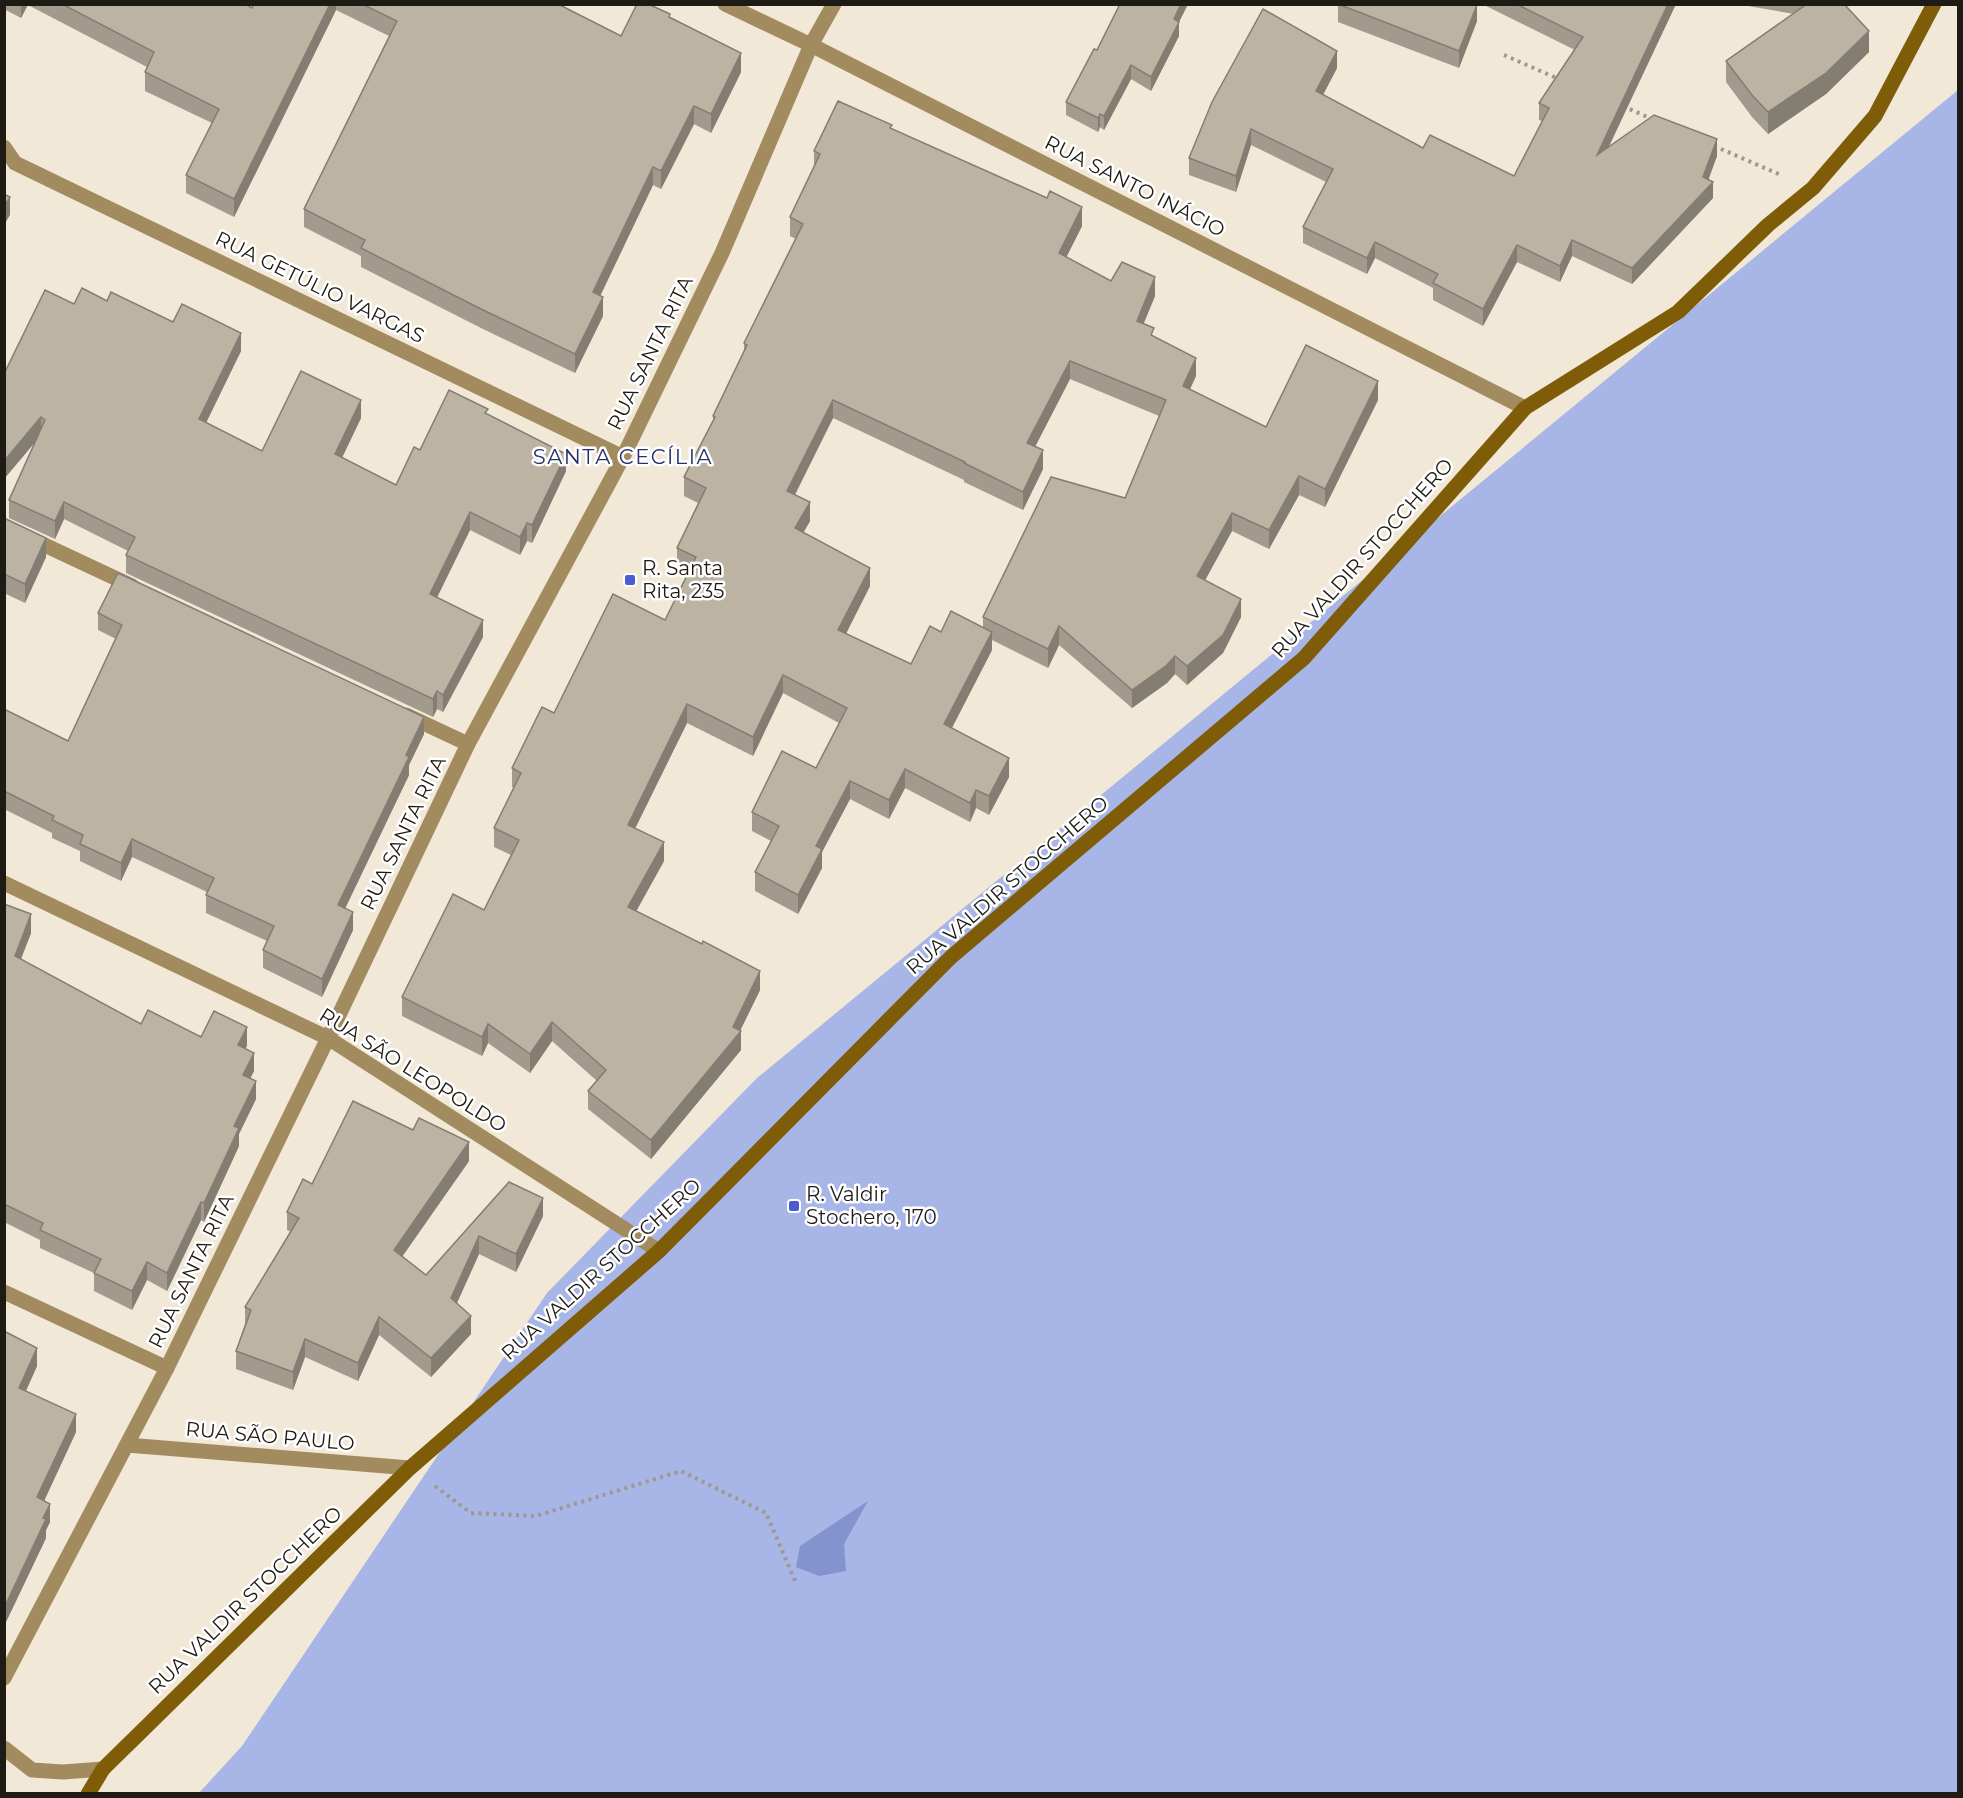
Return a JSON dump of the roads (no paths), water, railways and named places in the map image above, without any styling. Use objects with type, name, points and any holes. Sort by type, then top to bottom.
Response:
[{"type":"main road","name":"RUA VALDIR STOCCHERO","points":[[88,1794],[103,1769],[410,1468],[659,1251],[951,957],[1304,658],[1526,408],[1678,312],[1768,225],[1813,188],[1875,116],[1934,4]]},
{"type":"street","name":"RUA SANTO INÁCIO","points":[[725,4],[812,45],[1526,408]]},
{"type":"street","name":"RUA SANTA RITA","points":[[4,1678],[167,1368],[468,744],[623,457],[722,253],[812,45],[834,4]]},
{"type":"street","name":"RUA GETÚLIO VARGAS","points":[[4,147],[15,163],[623,457]]},
{"type":"street","points":[[4,526],[145,592]]},
{"type":"street","points":[[393,709],[468,744]]},
{"type":"street","name":"RUA SÃO LEOPOLDO","points":[[4,883],[328,1038],[659,1251]]},
{"type":"street","points":[[4,1292],[167,1368]]},
{"type":"street","name":"RUA SÃO PAULO","points":[[127,1445],[410,1468]]},
{"type":"street","points":[[4,1748],[32,1770],[63,1772],[103,1769]]},
{"type":"place","name":"R. Santa Rita, 235","points":[[630,580]]},
{"type":"place","name":"R. Valdir Stochero, 170","points":[[794,1206]]},
{"type":"district","name":"SANTA CECÍLIA","points":[[623,457]]}]
